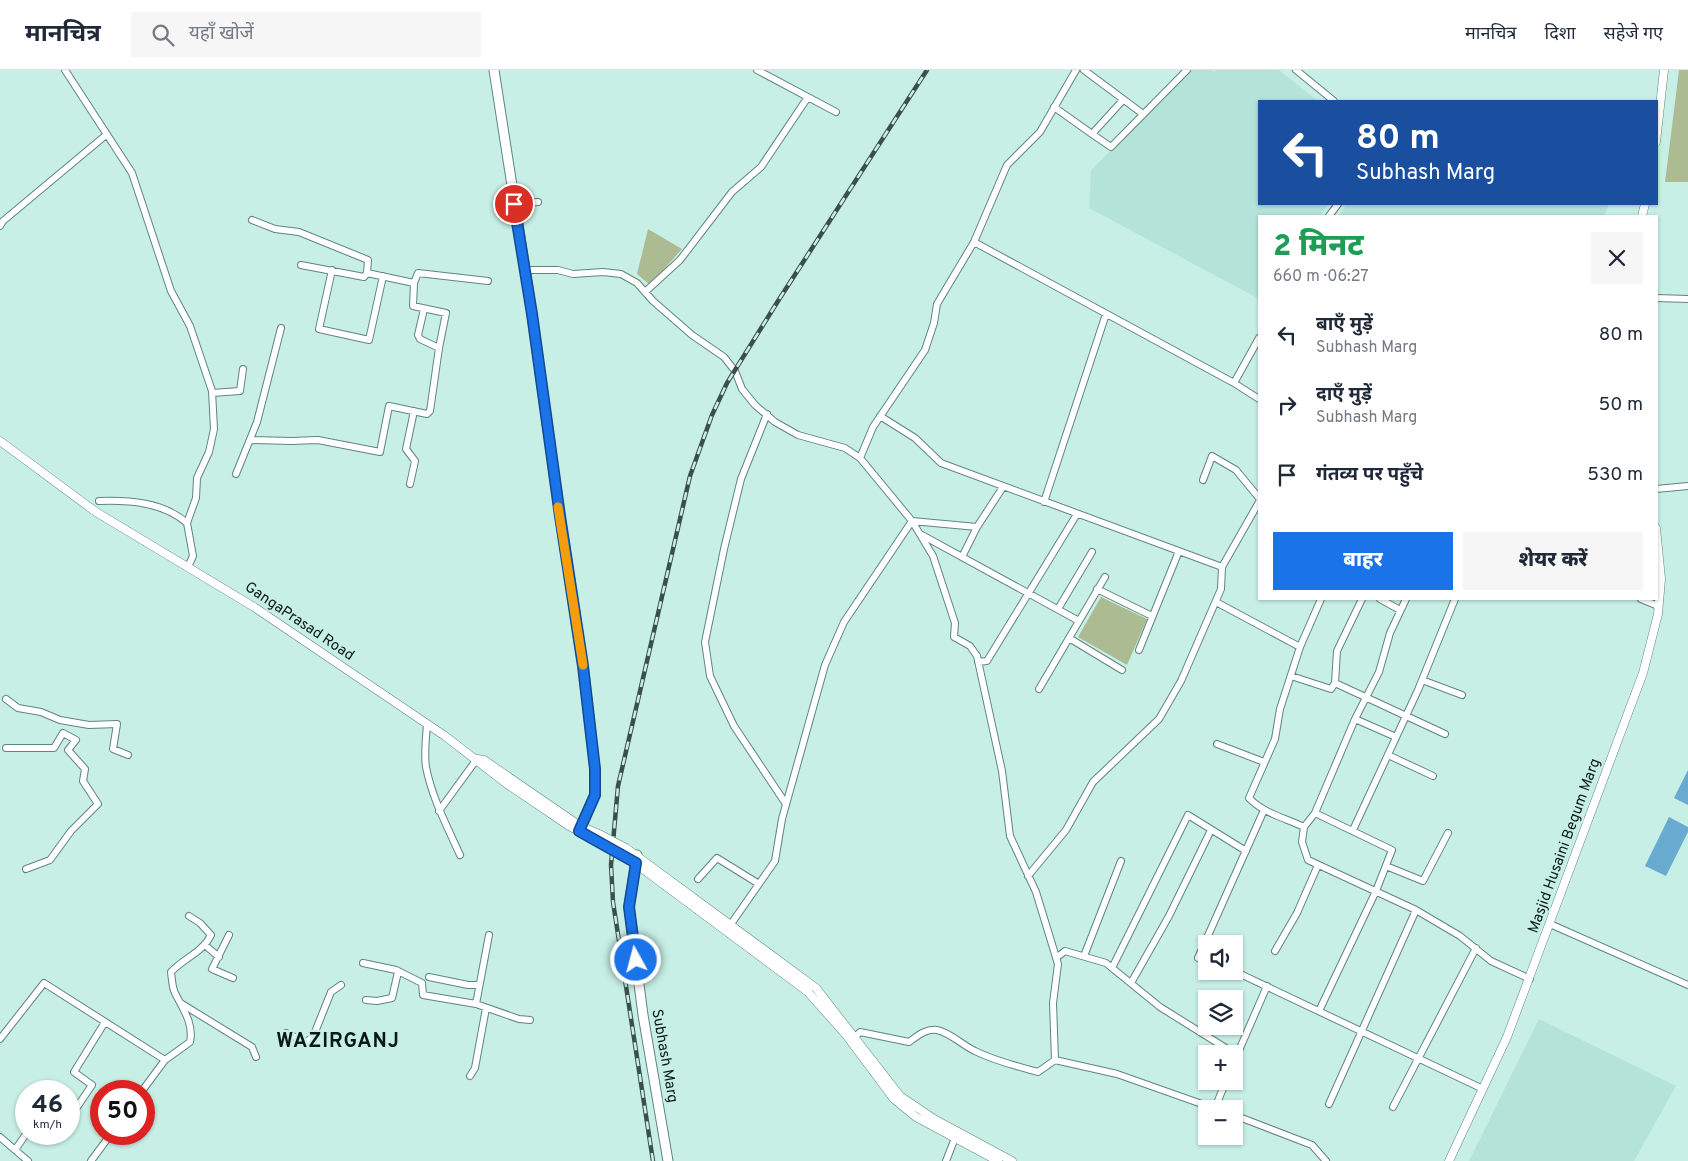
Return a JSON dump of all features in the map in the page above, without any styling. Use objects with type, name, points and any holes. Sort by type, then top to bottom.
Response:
[{"type":"main road","points":[[494,70],[583,666],[595,769],[595,795],[580,829]]},
{"type":"main road","name":"Subhash Marg","points":[[636,859],[629,907],[643,1015],[668,1161]]},
{"type":"street","points":[[65,70],[132,174],[171,291],[190,326],[212,393],[214,429],[209,452],[197,478],[196,498],[187,523],[193,556],[188,567]]},
{"type":"street","points":[[757,70],[836,112]]},
{"type":"street","points":[[860,458],[873,426],[925,350],[934,323],[937,304],[974,242],[1007,165],[1040,132],[1076,70]]},
{"type":"street","points":[[1084,70],[1143,114]]},
{"type":"street","points":[[1054,107],[1111,147],[1187,70]]},
{"type":"street","points":[[1296,70],[1333,100]]},
{"type":"street","points":[[1658,124],[1664,70]]},
{"type":"street","points":[[646,292],[680,260],[732,192],[761,167],[808,97]]},
{"type":"street","points":[[1092,134],[1124,100]]},
{"type":"street","points":[[0,226],[3,221],[106,135]]},
{"type":"street","points":[[514,204],[538,202]]},
{"type":"street","points":[[252,220],[275,229],[299,232],[368,260],[367,273],[364,277],[301,265]]},
{"type":"street","points":[[974,242],[1234,383],[1258,398]]},
{"type":"street","points":[[332,270],[319,329],[369,340],[384,276]]},
{"type":"street","points":[[525,270],[558,270],[573,274],[603,272],[621,274],[638,283],[692,335],[724,356],[735,371],[742,389],[775,422],[798,435],[845,448],[860,458],[912,521],[933,556],[955,623],[954,637],[970,646],[977,656],[1002,771],[1010,836],[1036,892],[1058,964],[1053,1004],[1054,1060]]},
{"type":"street","points":[[367,273],[414,282]]},
{"type":"street","points":[[250,440],[318,440],[380,452],[389,406],[428,414],[430,411],[446,314],[413,306],[414,282],[418,273],[488,281]]},
{"type":"street","points":[[1658,298],[1688,299]]},
{"type":"street","points":[[424,309],[418,335],[420,339],[439,348]]},
{"type":"street","points":[[1044,502],[1106,314]]},
{"type":"street","points":[[236,474],[257,422],[281,328]]},
{"type":"street","points":[[1234,383],[1258,340]]},
{"type":"street","points":[[212,393],[240,391],[243,369]]},
{"type":"street","points":[[410,484],[415,460],[406,449],[414,411]]},
{"type":"street","points":[[767,414],[742,479],[724,549],[705,642],[710,676],[734,726],[786,804]]},
{"type":"street","points":[[880,416],[915,438],[941,463],[1222,567]]},
{"type":"street","name":"GangaPrasad Road","points":[[0,441],[96,512],[254,607],[427,724],[477,760],[481,766],[580,829]]},
{"type":"street","points":[[1203,480],[1212,456],[1236,470],[1258,497]]},
{"type":"street","points":[[1658,489],[1688,486]]},
{"type":"street","points":[[962,557],[977,527],[1004,487]]},
{"type":"street","points":[[99,501],[136,502],[163,509],[180,516],[187,523]]},
{"type":"street","points":[[1028,876],[1066,830],[1093,782],[1159,720],[1181,681],[1216,602],[1221,589],[1222,567],[1258,504]]},
{"type":"street","points":[[978,662],[987,660],[1076,514]]},
{"type":"street","points":[[731,924],[775,861],[786,804],[825,666],[844,622],[912,521]]},
{"type":"street","points":[[912,521],[977,527]]},
{"type":"street","points":[[919,533],[1079,621]]},
{"type":"street","name":"Masjid Husaini Begum Marg","points":[[1449,1161],[1507,1037],[1643,673],[1658,606],[1661,579],[1658,548]]},
{"type":"street","points":[[1139,650],[1179,551]]},
{"type":"street","points":[[1058,609],[1092,552]]},
{"type":"street","points":[[1039,689],[1105,577]]},
{"type":"street","points":[[1098,590],[1152,616]]},
{"type":"street","points":[[1304,827],[1264,810],[1249,798],[1275,739],[1280,709],[1300,647],[1321,600]]},
{"type":"street","points":[[1291,676],[1331,689],[1335,683],[1337,651],[1362,600]]},
{"type":"street","points":[[1382,600],[1400,610]]},
{"type":"street","points":[[1405,600],[1390,633],[1380,672],[1365,698],[1315,813],[1304,827],[1302,842],[1308,860],[1416,910],[1476,948],[1491,962],[1530,979]]},
{"type":"street","points":[[1354,830],[1422,680],[1455,600]]},
{"type":"street","points":[[1643,600],[1658,606]]},
{"type":"street","points":[[1216,602],[1300,647]]},
{"type":"street","points":[[1069,638],[1122,670]]},
{"type":"street","points":[[1422,680],[1462,695]]},
{"type":"street","points":[[1335,683],[1445,734]]},
{"type":"street","points":[[6,699],[18,708],[41,712],[67,721],[88,725],[117,724],[113,749],[128,755]]},
{"type":"street","points":[[1355,720],[1396,737]]},
{"type":"street","points":[[6,748],[54,748],[63,733],[67,721]]},
{"type":"street","points":[[427,724],[426,765],[439,811],[460,855]]},
{"type":"street","points":[[26,869],[50,860],[71,832],[98,804],[83,781],[85,769],[68,750],[76,740],[63,733]]},
{"type":"street","points":[[1217,744],[1264,762]]},
{"type":"street","points":[[1388,755],[1433,776]]},
{"type":"street","points":[[439,811],[477,760]]},
{"type":"street","points":[[1208,935],[1264,810]]},
{"type":"street","points":[[1315,813],[1391,848],[1376,891],[1319,1011]]},
{"type":"street","points":[[1112,968],[1188,815],[1246,851]]},
{"type":"street","points":[[580,829],[636,859],[731,924],[816,988],[900,1096],[934,1120],[1012,1161]]},
{"type":"street","points":[[1131,983],[1169,916],[1211,830]]},
{"type":"street","points":[[1386,866],[1423,881],[1448,833]]},
{"type":"street","points":[[698,879],[717,858],[759,884]]},
{"type":"street","points":[[636,859],[808,992],[847,1036],[894,1099],[916,1117],[998,1161]]},
{"type":"street","points":[[1084,956],[1121,862]]},
{"type":"street","points":[[1275,951],[1296,913],[1318,864]]},
{"type":"street","points":[[1329,1104],[1416,910]]},
{"type":"street","points":[[150,1080],[165,1060],[190,1042],[192,1032],[182,1004],[174,991],[171,972],[179,963],[206,946],[211,935],[200,923],[189,916]]},
{"type":"street","points":[[1550,924],[1688,985]]},
{"type":"street","points":[[229,935],[212,969],[233,978]]},
{"type":"street","points":[[476,1004],[489,935]]},
{"type":"street","points":[[206,946],[219,957]]},
{"type":"street","points":[[1393,1107],[1476,948]]},
{"type":"street","points":[[1056,958],[1065,951],[1106,963],[1160,1007],[1222,1045]]},
{"type":"street","points":[[363,963],[398,972],[422,983],[423,995],[476,1004],[530,1020]]},
{"type":"street","points":[[366,1000],[377,1001],[392,998],[398,972]]},
{"type":"street","points":[[1243,975],[1483,1089]]},
{"type":"street","points":[[429,977],[468,985],[479,984]]},
{"type":"street","points":[[0,1039],[44,983],[165,1060]]},
{"type":"street","points":[[286,1033],[306,1042],[313,1037],[331,992],[341,986]]},
{"type":"street","points":[[1241,1045],[1267,986]]},
{"type":"street","points":[[182,1004],[252,1047],[256,1057]]},
{"type":"street","points":[[470,1076],[475,1068],[486,1008]]},
{"type":"street","points":[[80,1103],[92,1085],[74,1072],[105,1022]]},
{"type":"street","points":[[855,1037],[860,1032],[908,1042],[922,1033],[935,1030],[948,1035],[972,1050],[1004,1063],[1038,1072],[1054,1060],[1116,1074],[1198,1103]]},
{"type":"street","points":[[1243,1118],[1312,1145],[1326,1161]]},
{"type":"street","points":[[0,1137],[28,1161]]},
{"type":"street","points":[[946,1161],[955,1138]]},
{"type":"street","points":[[14,1150],[18,1145]]},
{"type":"street","points":[[91,1161],[103,1145]]},
{"type":"shaded area","points":[[1192,70],[1212,70],[1214,72],[1216,70],[1279,70],[1317,100],[1258,100],[1258,205],[1327,205],[1322,215],[1258,215],[1258,298],[1089,208],[1091,170]]},
{"type":"shaded area","points":[[1679,70],[1688,70],[1688,182],[1665,182]]},
{"type":"shaded area","points":[[1345,205],[1609,205],[1604,215],[1340,215]]},
{"type":"shaded area","points":[[648,229],[682,249],[650,285],[637,274]]},
{"type":"shaded area","points":[[1101,597],[1147,619],[1127,665],[1078,637]]},
{"type":"shaded area","points":[[1539,1019],[1676,1086],[1634,1161],[1469,1161]]},
{"type":"water","points":[[1688,770],[1688,805],[1674,798]]},
{"type":"water","points":[[1669,817],[1688,827],[1688,832],[1666,876],[1645,866]]},
{"type":"railway","points":[[653,1161],[613,902],[611,865],[618,786],[690,476],[712,415],[727,383],[927,70]]},
{"type":"slow traffic","points":[[558,507],[583,665]]},
{"type":"district","name":"WAZIRGANJ","points":[[338,1042]]},
{"type":"route","points":[[514,204],[532,314],[583,666],[595,769],[595,795],[579,831],[636,863],[629,907],[636,960]]}]
